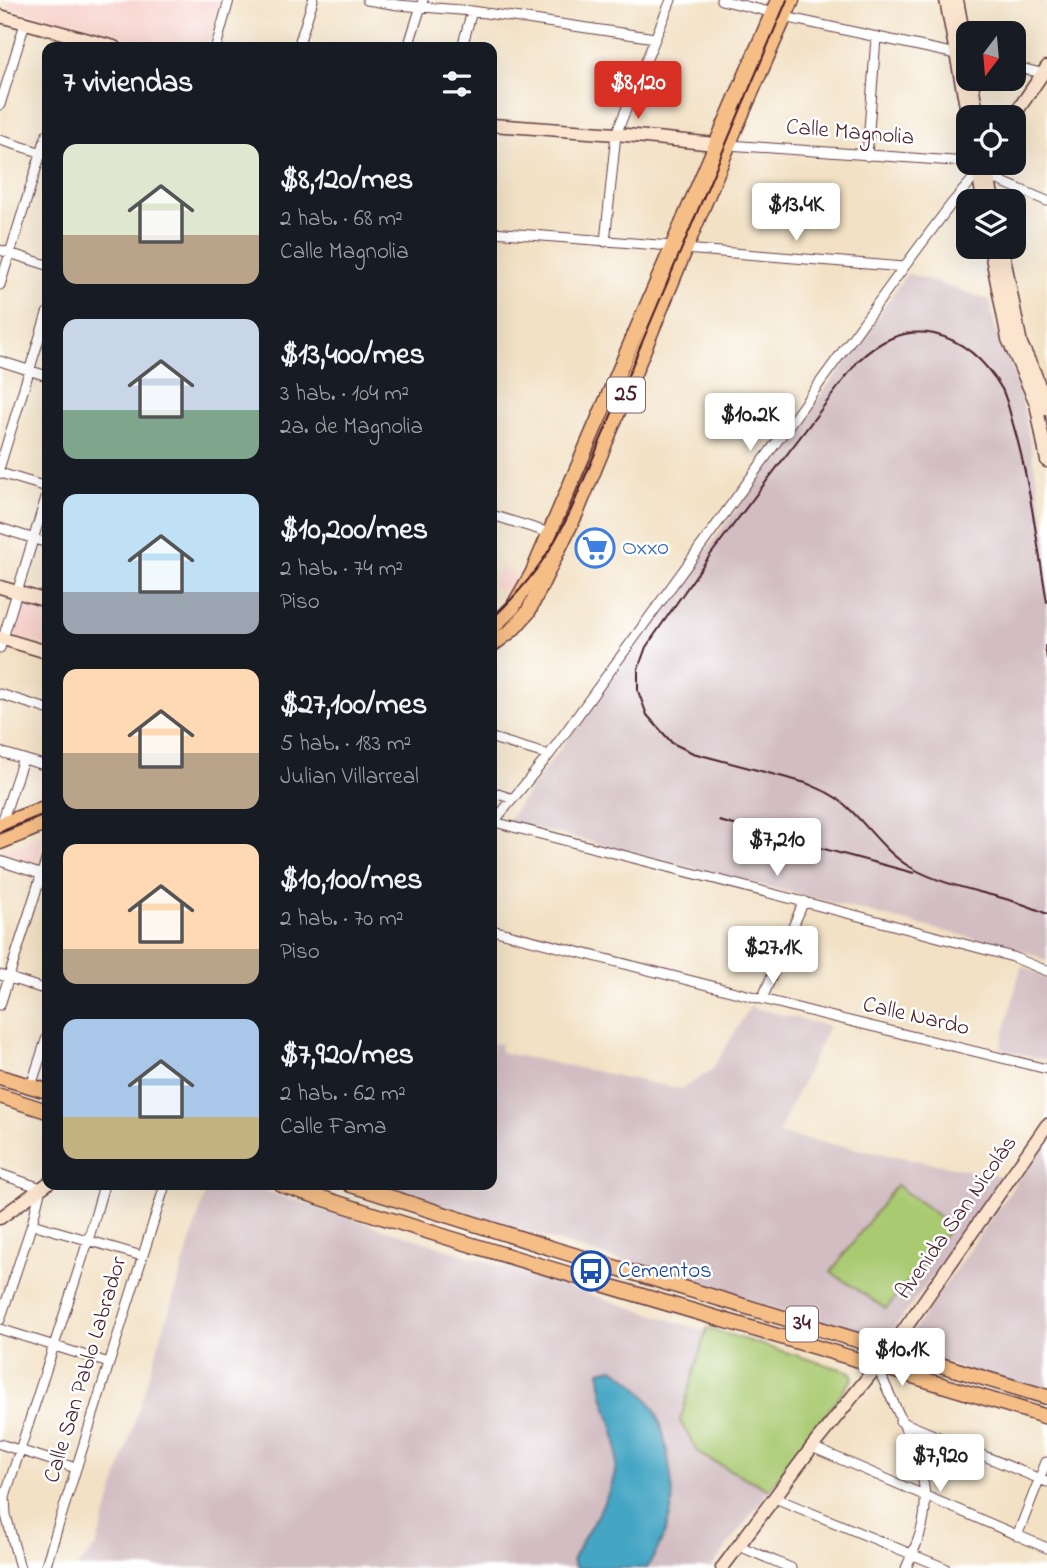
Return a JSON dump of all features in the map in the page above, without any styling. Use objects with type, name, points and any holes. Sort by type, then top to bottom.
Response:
[{"type":"main road","name":"25","points":[[497,621],[513,607],[525,589],[678,248],[722,145],[778,0]]},
{"type":"main road","name":"25","points":[[731,121],[794,0]]},
{"type":"main road","name":"25","points":[[497,641],[521,621],[545,580],[599,460],[678,248]]},
{"type":"main road","points":[[0,825],[42,809]]},
{"type":"main road","points":[[0,842],[42,825]]},
{"type":"main road","points":[[0,1077],[42,1089]]},
{"type":"main road","points":[[0,1096],[42,1109]]},
{"type":"main road","name":"34","points":[[298,1190],[531,1264],[877,1365],[1047,1418]]},
{"type":"main road","name":"34","points":[[367,1190],[1047,1397]]},
{"type":"street","points":[[217,42],[229,0]]},
{"type":"street","points":[[300,42],[313,0]]},
{"type":"street","points":[[367,0],[422,3],[655,38]]},
{"type":"street","points":[[605,242],[617,134],[671,0]]},
{"type":"street","points":[[721,0],[769,6]]},
{"type":"street","name":"25","points":[[769,6],[723,114],[731,121],[746,114],[789,18],[794,0]]},
{"type":"street","points":[[946,0],[956,29]]},
{"type":"street","points":[[957,0],[960,21]]},
{"type":"street","points":[[410,42],[422,3]]},
{"type":"street","points":[[463,42],[472,11]]},
{"type":"street","points":[[0,16],[75,42]]},
{"type":"street","points":[[789,18],[956,54]]},
{"type":"street","points":[[0,105],[25,23]]},
{"type":"street","points":[[867,156],[876,38]]},
{"type":"street","points":[[1022,105],[1046,72],[1026,68]]},
{"type":"street","name":"Calle Magnolia","points":[[497,125],[956,161]]},
{"type":"street","points":[[0,140],[42,153]]},
{"type":"street","points":[[0,285],[5,252],[42,159]]},
{"type":"street","points":[[497,818],[549,755],[904,267],[976,175]]},
{"type":"street","points":[[998,175],[1047,201]]},
{"type":"street","points":[[497,232],[904,267]]},
{"type":"street","points":[[5,252],[42,263]]},
{"type":"street","points":[[992,259],[1008,339],[1036,403],[1047,461]]},
{"type":"street","points":[[1004,259],[1021,344],[1047,409]]},
{"type":"street","points":[[0,466],[42,330]]},
{"type":"street","points":[[0,361],[42,375]]},
{"type":"street","points":[[0,473],[42,486]]},
{"type":"street","points":[[42,510],[1,642],[42,651]]},
{"type":"street","points":[[497,517],[550,533]]},
{"type":"street","points":[[0,528],[42,541]]},
{"type":"street","points":[[0,587],[42,600]]},
{"type":"street","points":[[0,694],[42,707]]},
{"type":"street","points":[[497,739],[549,755]]},
{"type":"street","points":[[0,752],[42,765]]},
{"type":"street","points":[[0,825],[23,759]]},
{"type":"street","points":[[497,794],[513,799]]},
{"type":"street","points":[[497,824],[804,901],[1013,957],[1047,971]]},
{"type":"street","points":[[0,862],[42,875]]},
{"type":"street","points":[[0,1005],[4,976],[42,883]]},
{"type":"street","points":[[762,999],[804,901]]},
{"type":"street","name":"Calle Nardo","points":[[497,931],[1047,1069]]},
{"type":"street","points":[[4,976],[42,988]]},
{"type":"street","points":[[31,1086],[42,1052]]},
{"type":"street","name":"Avenida San Nicolás","points":[[723,1568],[812,1447],[890,1350],[1047,1125]]},
{"type":"street","points":[[0,1174],[42,1185]]},
{"type":"street","points":[[0,1217],[42,1187]]},
{"type":"street","points":[[0,1320],[43,1190]]},
{"type":"street","points":[[20,1568],[4,1506],[103,1190]]},
{"type":"street","name":"Calle San Pablo Labrador","points":[[45,1568],[164,1190]]},
{"type":"street","points":[[32,1224],[142,1256]]},
{"type":"street","points":[[0,1329],[109,1363]]},
{"type":"street","points":[[877,1365],[919,1467],[925,1495],[924,1520],[906,1568]]},
{"type":"street","points":[[901,1421],[1043,1480]]},
{"type":"street","points":[[0,1444],[76,1468]]},
{"type":"street","points":[[812,1447],[1047,1548]]},
{"type":"street","points":[[1017,1536],[1043,1480],[1046,1462]]},
{"type":"street","points":[[775,1498],[945,1568]]},
{"type":"street","points":[[739,1546],[791,1568]]},
{"type":"shaded area","points":[[10,0],[221,0],[209,42],[141,42],[8,7]]},
{"type":"shaded area","points":[[907,273],[990,300],[995,328],[1020,388],[1047,534],[1047,962],[1031,953],[507,821],[856,350]]},
{"type":"shaded area","points":[[499,569],[516,574],[510,592],[497,588]]},
{"type":"shaded area","points":[[24,605],[42,610],[42,644],[14,635]]},
{"type":"shaded area","points":[[42,836],[42,846],[36,865],[0,853]]},
{"type":"shaded area","points":[[1024,966],[1047,979],[1047,1060],[1000,1049],[1021,967]]},
{"type":"shaded area","points":[[750,1007],[829,1026],[778,1134],[1006,1177],[886,1339],[880,1341],[391,1190],[497,1190],[497,1044],[501,1044],[500,1052],[682,1089],[712,1070]]},
{"type":"shaded area","points":[[1047,1138],[1047,1394],[900,1350]]},
{"type":"shaded area","points":[[206,1190],[262,1190],[853,1378],[711,1568],[76,1568],[96,1547]]},
{"type":"green space","points":[[896,1185],[952,1226],[886,1309],[831,1272]]},
{"type":"green space","points":[[707,1328],[851,1372],[853,1378],[769,1490],[699,1454],[680,1421]]},
{"type":"water","points":[[613,1368],[638,1388],[657,1415],[669,1461],[672,1507],[662,1539],[647,1568],[576,1568],[572,1561],[603,1504],[615,1474],[616,1440],[602,1390],[600,1371]]},
{"type":"railway","points":[[497,614],[537,569],[571,510],[787,0]]},
{"type":"railway","points":[[1047,602],[1024,468],[1002,389],[982,362],[965,347],[934,334],[912,333],[883,342],[858,361],[708,558],[646,647],[638,669],[638,691],[647,715],[672,743],[693,753],[806,783],[844,804],[883,845],[910,867],[943,882],[1013,901],[1047,914]]},
{"type":"railway","points":[[1045,646],[1047,659]]},
{"type":"railway","points":[[0,832],[42,815]]},
{"type":"railway","points":[[719,821],[914,873]]},
{"type":"place","name":"Oxxo","points":[[595,548]]},
{"type":"place","name":"Cementos","points":[[591,1271]]}]
